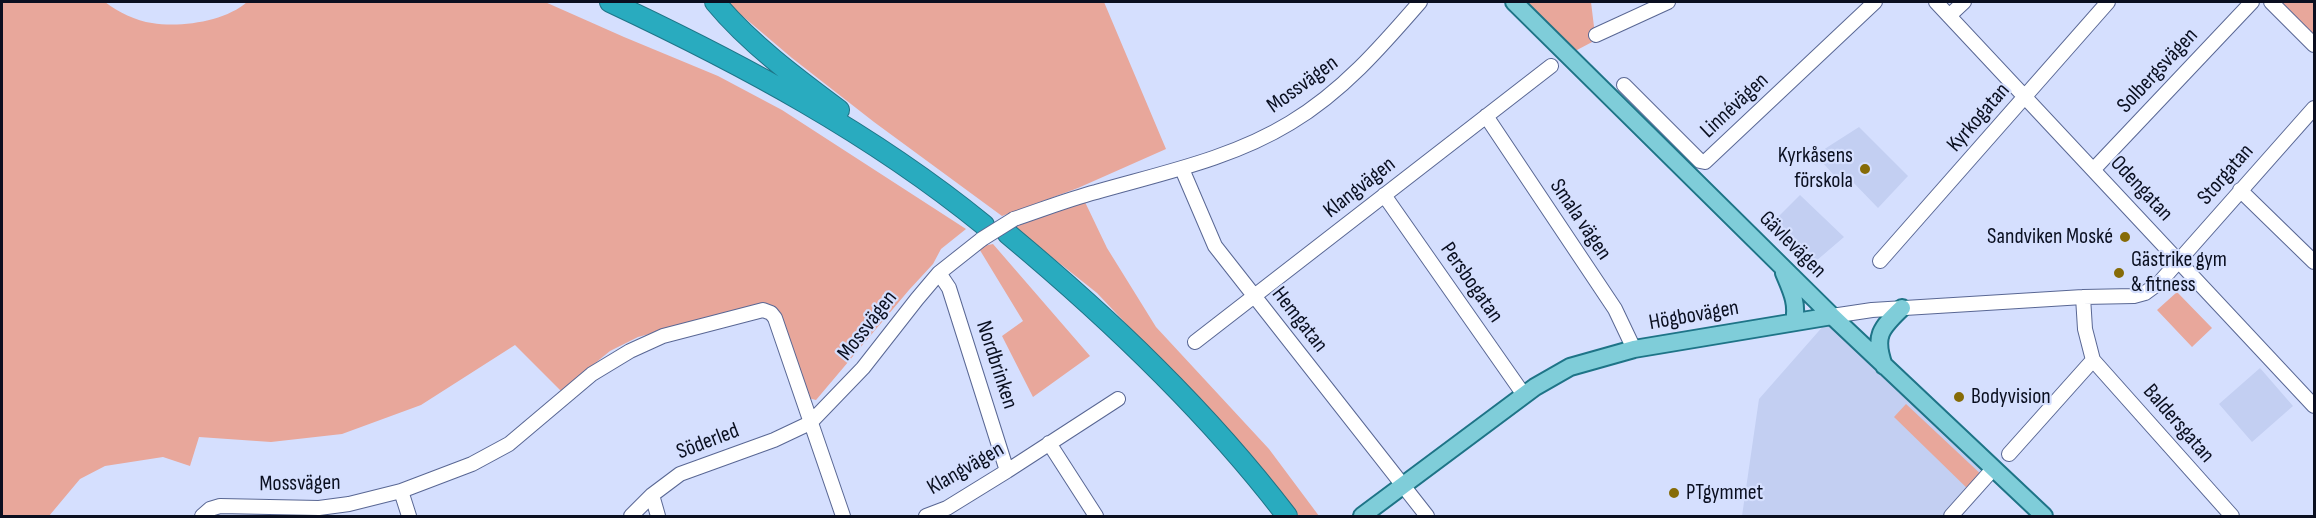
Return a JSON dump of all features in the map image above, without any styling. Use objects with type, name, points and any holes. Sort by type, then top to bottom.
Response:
[{"type":"highway","points":[[610,2],[743,67],[832,117],[996,230],[1074,290],[1169,381],[1258,480],[1287,516]]},
{"type":"highway","points":[[632,2],[746,58],[837,109]]},
{"type":"highway","points":[[715,2],[766,51],[837,109],[940,181],[996,230],[1158,381],[1189,414],[1275,516]]},
{"type":"main road","name":"Gävlevägen","points":[[1514,2],[1832,316],[2044,516]]},
{"type":"main road","points":[[1782,266],[1795,300],[1794,321]]},
{"type":"main road","points":[[1884,366],[1879,348],[1880,333],[1902,308]]},
{"type":"main road","name":"Högbovägen","points":[[1362,516],[1550,376],[1569,366],[1634,349],[1832,316]]},
{"type":"street","name":"Mossvägen","points":[[202,516],[210,509],[220,506],[319,508],[349,504],[400,491],[472,464],[509,444],[592,374],[630,351],[663,336],[760,310],[775,318],[810,423],[863,368],[939,273],[996,230],[1094,192],[1182,169],[1249,144],[1290,123],[1313,108],[1350,78],[1381,48],[1420,2]]},
{"type":"street","points":[[1596,34],[1668,2]]},
{"type":"street","name":"Linnévägen","points":[[1624,85],[1700,161],[1705,162],[1875,2]]},
{"type":"street","name":"Odengatan","points":[[1936,2],[2314,406]]},
{"type":"street","points":[[1949,16],[1964,2]]},
{"type":"street","name":"Kyrkogatan","points":[[1880,261],[2108,2]]},
{"type":"street","name":"Solbergsvägen","points":[[2094,169],[2252,2]]},
{"type":"street","points":[[2271,2],[2314,45]]},
{"type":"street","name":"Klangvägen","points":[[1195,342],[1551,66]]},
{"type":"street","name":"Storgatan","points":[[2082,297],[2142,294],[2160,282],[2314,108]]},
{"type":"street","name":"Smala vägen","points":[[1486,116],[1615,309],[1634,349]]},
{"type":"street","name":"Hemgatan","points":[[1182,169],[1215,246],[1427,516]]},
{"type":"street","points":[[2240,190],[2314,262]]},
{"type":"street","name":"Persbogatan","points":[[1384,195],[1524,395]]},
{"type":"street","name":"Nordbrinken","points":[[939,273],[949,288],[1007,471]]},
{"type":"street","points":[[2009,454],[2093,360],[2085,328],[2082,297]]},
{"type":"street","name":"Högbovägen","points":[[1832,316],[1902,308],[2082,297]]},
{"type":"street","name":"Baldersgatan","points":[[2093,360],[2232,516]]},
{"type":"street","name":"Klangvägen","points":[[926,516],[949,512],[1007,471],[1118,399]]},
{"type":"street","points":[[810,423],[843,516]]},
{"type":"street","name":"Söderled","points":[[631,516],[672,479],[690,469],[774,440],[810,423]]},
{"type":"street","points":[[1049,443],[1096,516]]},
{"type":"street","points":[[1951,516],[1993,469]]},
{"type":"street","points":[[400,491],[409,516]]},
{"type":"street","points":[[652,495],[658,516]]},
{"type":"shaded area","points":[[2,2],[105,2],[121,13],[140,20],[164,24],[189,24],[227,14],[247,2],[545,2],[718,76],[782,110],[966,229],[941,249],[933,264],[816,400],[804,397],[776,311],[769,305],[755,306],[638,337],[610,351],[561,391],[515,345],[421,405],[342,434],[271,442],[199,437],[190,466],[163,457],[105,466],[80,479],[49,516],[2,516]]},
{"type":"shaded area","points":[[726,2],[1104,2],[1166,149],[1078,188],[1002,216],[874,122],[792,58]]},
{"type":"shaded area","points":[[1514,2],[1591,2],[1594,41],[1577,50],[1565,52]]},
{"type":"shaded area","points":[[2271,2],[2314,2],[2314,45]]},
{"type":"shaded area","name":"Kyrkåsens förskola","points":[[1859,127],[1908,176],[1878,208],[1849,178],[1842,184],[1822,162],[1823,150]]},
{"type":"shaded area","points":[[1800,195],[1844,237],[1809,267],[1767,228]]},
{"type":"shaded area","points":[[1085,202],[1107,248],[1156,327],[1269,449],[1319,516],[1299,516],[1218,421],[1097,293],[1014,227]]},
{"type":"shaded area","points":[[993,244],[1090,356],[1033,397],[1002,336],[1023,321],[978,247]]},
{"type":"shaded area","points":[[2177,292],[2212,328],[2192,347],[2157,310]]},
{"type":"shaded area","points":[[1832,316],[1993,469],[1951,516],[1742,516],[1759,399]]},
{"type":"shaded area","points":[[2260,368],[2293,406],[2252,442],[2219,404]]},
{"type":"shaded area","points":[[1906,404],[1985,478],[1972,493],[1894,417]]},
{"type":"place","name":"Kyrkåsens förskola","points":[[1865,169]]},
{"type":"place","name":"Sandviken Moské","points":[[2125,237]]},
{"type":"place","name":"Gästrike gym & fitness","points":[[2119,273]]},
{"type":"place","name":"Bodyvision","points":[[1959,397]]},
{"type":"place","name":"PTgymmet","points":[[1674,493]]}]
